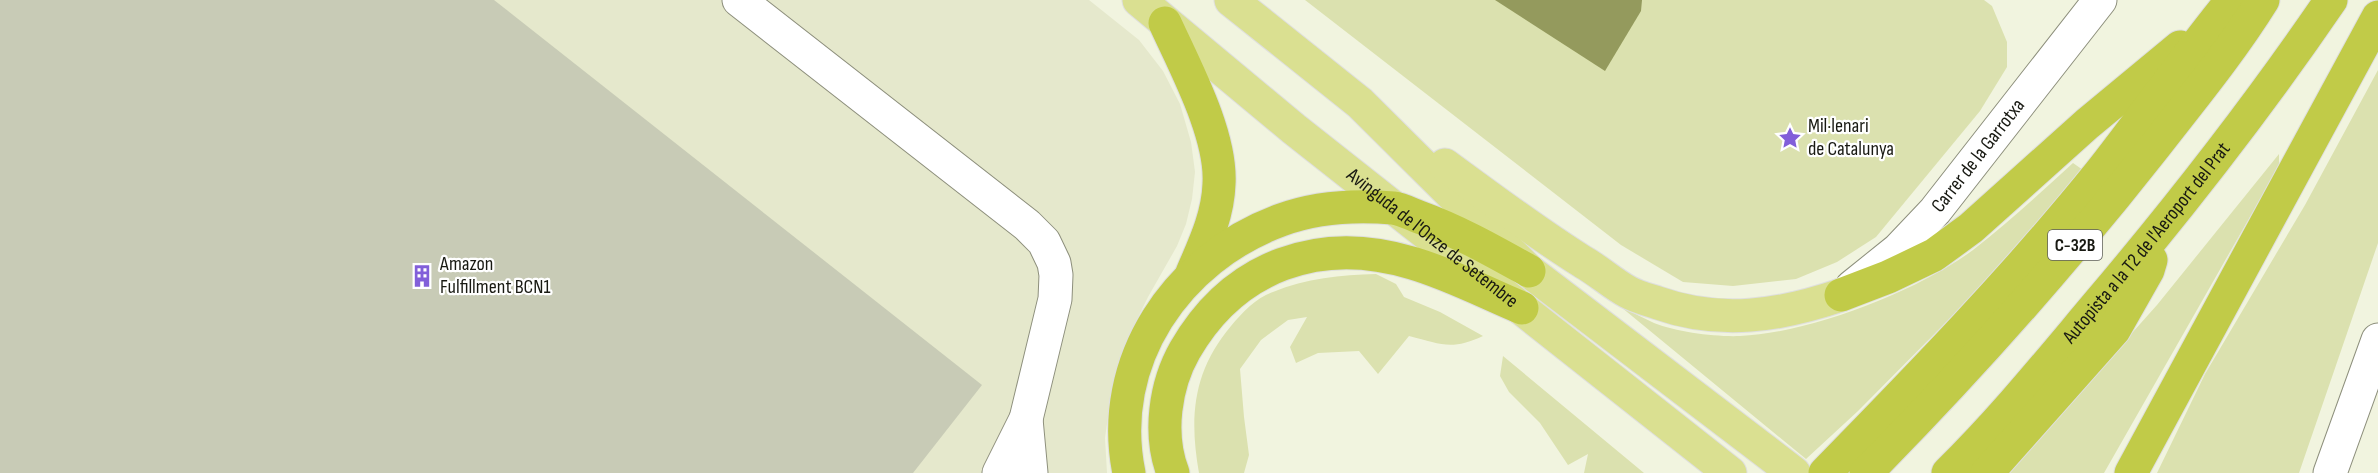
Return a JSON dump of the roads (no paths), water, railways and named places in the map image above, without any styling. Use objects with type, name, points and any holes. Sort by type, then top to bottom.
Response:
[{"type":"highway","name":"C-32B","points":[[1866,473],[1942,396],[2042,285],[2202,86],[2263,0]]},
{"type":"highway","name":"Autopista a la T2 de l'Aeroport del Prat","points":[[1948,473],[1985,436],[2162,228],[2256,107],[2331,0]]},
{"type":"highway","points":[[1841,295],[1888,277],[1934,255],[1971,228],[2087,124],[2229,4]]},
{"type":"highway","points":[[1825,473],[1921,375],[2018,269],[2098,174],[2229,4]]},
{"type":"highway","points":[[2131,473],[2378,17]]},
{"type":"highway","points":[[1165,22],[1206,118],[1218,159],[1220,184],[1217,203],[1208,236],[1190,275]]},
{"type":"highway","points":[[1129,473],[1126,460],[1125,423],[1129,390],[1139,355],[1157,318],[1190,275],[1237,240],[1283,219],[1319,211],[1351,207],[1396,208],[1458,232],[1529,270]]},
{"type":"highway","points":[[1987,473],[2057,397],[2114,330],[2148,270],[2162,228]]},
{"type":"highway","points":[[1173,473],[1164,428],[1169,392],[1178,363],[1195,333],[1212,310],[1263,270],[1293,259],[1325,254],[1352,252],[1379,255],[1412,262],[1522,309]]},
{"type":"main road","name":"Avinguda de l'Onze de Setembre","points":[[1139,0],[1294,129],[1730,473]]},
{"type":"main road","name":"Avinguda de l'Onze de Setembre","points":[[1231,0],[1360,103],[1529,270],[1790,470]]},
{"type":"main road","points":[[1360,103],[1552,243],[1629,293],[1699,315],[1739,317],[1776,314],[1808,307],[1841,295]]},
{"type":"street","points":[[739,0],[1031,229],[1044,242],[1054,263],[1056,287],[1026,419],[999,473]]},
{"type":"street","name":"Carrer de la Garrotxa","points":[[1841,295],[1898,250],[1935,210],[2089,4]]},
{"type":"street","points":[[2330,473],[2378,340]]},
{"type":"street","points":[[1026,419],[1031,473]]},
{"type":"place","name":"Mil·lenari de Catalunya","points":[[1790,138]]},
{"type":"place","name":"Amazon Fulfillment BCN1","points":[[422,276]]}]
